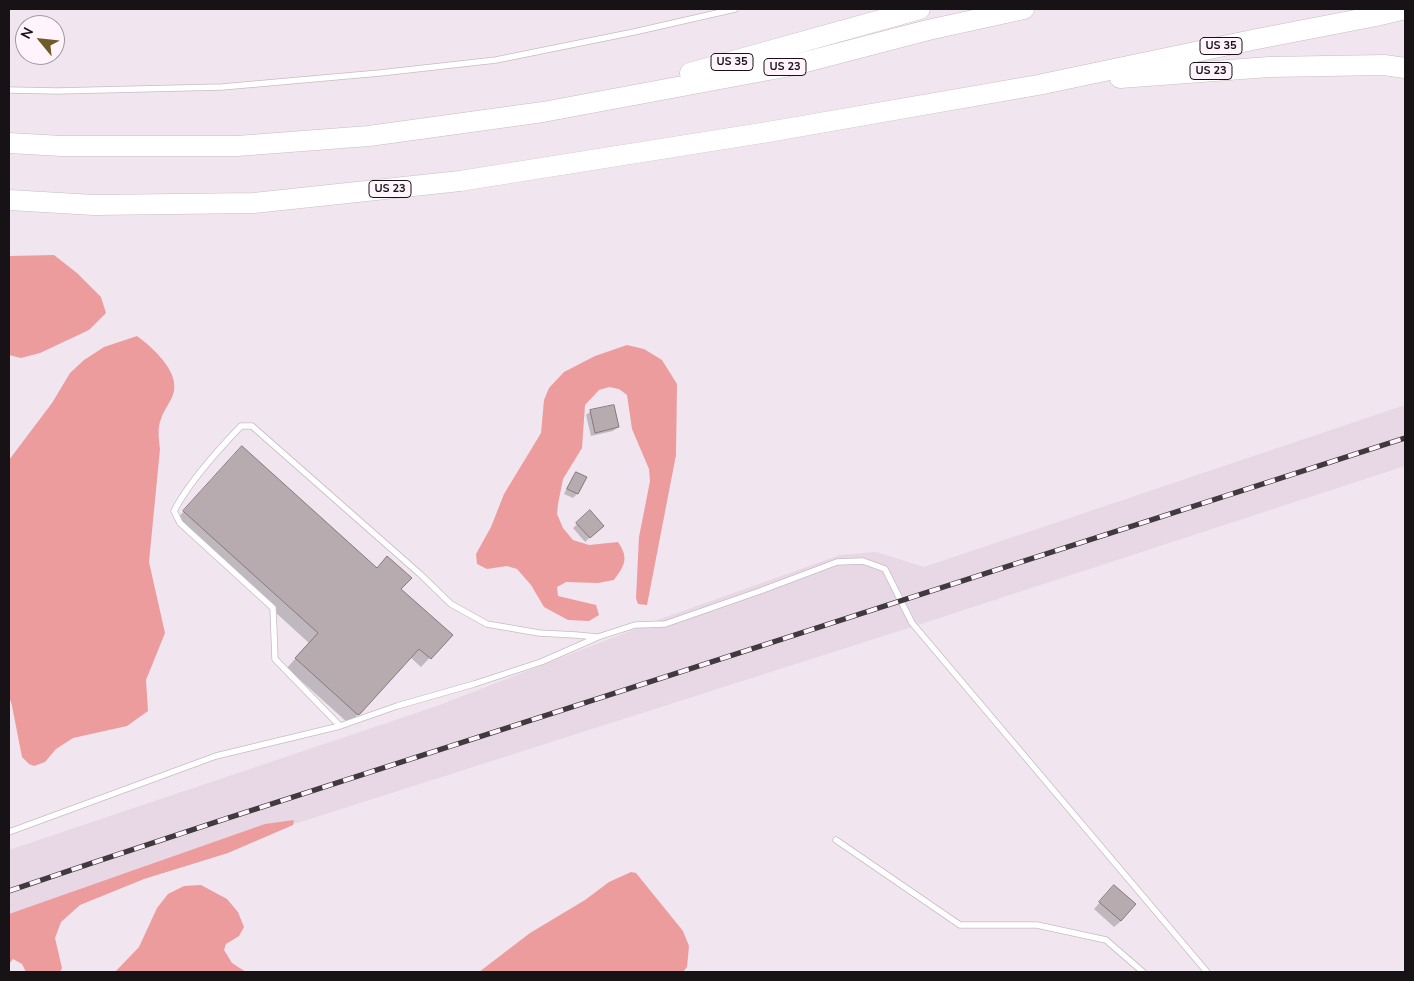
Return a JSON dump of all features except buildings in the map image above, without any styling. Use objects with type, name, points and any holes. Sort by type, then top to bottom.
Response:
[{"type":"highway","name":"US 35","points":[[543,112],[920,9]]},
{"type":"highway","name":"US 23","points":[[9,143],[62,146],[237,146],[369,136],[543,112],[790,66],[928,30],[1024,9]]},
{"type":"highway","name":"US 35","points":[[1038,85],[1257,38],[1405,9]]},
{"type":"highway","name":"US 23","points":[[9,200],[94,205],[254,203],[460,181],[768,132],[1038,85],[1269,67],[1384,65],[1405,68]]},
{"type":"lane","points":[[9,90],[57,91],[222,87],[380,73],[496,60],[735,9]]},
{"type":"lane","points":[[340,726],[275,659],[273,608],[180,523],[174,511],[180,498],[241,426],[252,426],[420,574],[451,604],[487,624],[539,633],[598,637]]},
{"type":"lane","points":[[9,832],[216,756],[340,726],[397,706],[541,662],[598,637],[635,625],[665,624],[837,562],[863,561],[886,569],[912,622],[1207,972]]},
{"type":"lane","points":[[836,840],[960,924],[1037,925],[1106,940],[1143,972]]},
{"type":"shaded area","points":[[54,255],[77,273],[101,297],[106,313],[89,330],[40,353],[21,358],[9,355],[9,256]]},
{"type":"shaded area","points":[[137,336],[163,360],[172,375],[174,383],[173,395],[162,415],[159,430],[160,449],[149,562],[165,633],[146,680],[148,711],[127,726],[73,738],[56,749],[45,762],[34,766],[22,757],[9,696],[9,460],[52,403],[70,373],[84,360],[104,347]]},
{"type":"shaded area","points":[[627,345],[644,349],[662,360],[677,384],[676,455],[647,605],[638,604],[636,598],[639,537],[650,481],[649,469],[632,429],[627,395],[619,389],[609,387],[599,390],[585,405],[582,448],[563,479],[557,514],[563,528],[573,540],[589,545],[618,542],[624,553],[624,561],[621,570],[614,580],[598,583],[566,582],[557,587],[558,596],[596,605],[599,615],[589,621],[568,620],[544,607],[531,585],[517,569],[507,566],[487,569],[477,564],[476,554],[491,527],[504,494],[541,433],[544,400],[549,388],[564,372],[595,356]]},
{"type":"shaded area","points":[[1405,405],[1405,466],[921,624],[238,842],[9,921],[9,850],[437,706],[666,617],[840,555],[876,552],[924,567]]},
{"type":"shaded area","points":[[294,820],[293,825],[228,853],[144,879],[80,905],[61,922],[55,938],[62,968],[60,972],[26,972],[22,964],[13,959],[9,964],[9,914],[265,824]]},
{"type":"shaded area","points":[[631,872],[636,873],[683,931],[689,946],[687,967],[683,972],[479,972],[530,933],[585,900],[609,882]]},
{"type":"shaded area","points":[[201,885],[227,899],[238,912],[244,927],[239,936],[226,944],[224,950],[232,963],[246,972],[115,972],[139,947],[157,908],[168,894],[184,886]]},
{"type":"railway","points":[[9,891],[228,818],[1405,438]]}]
